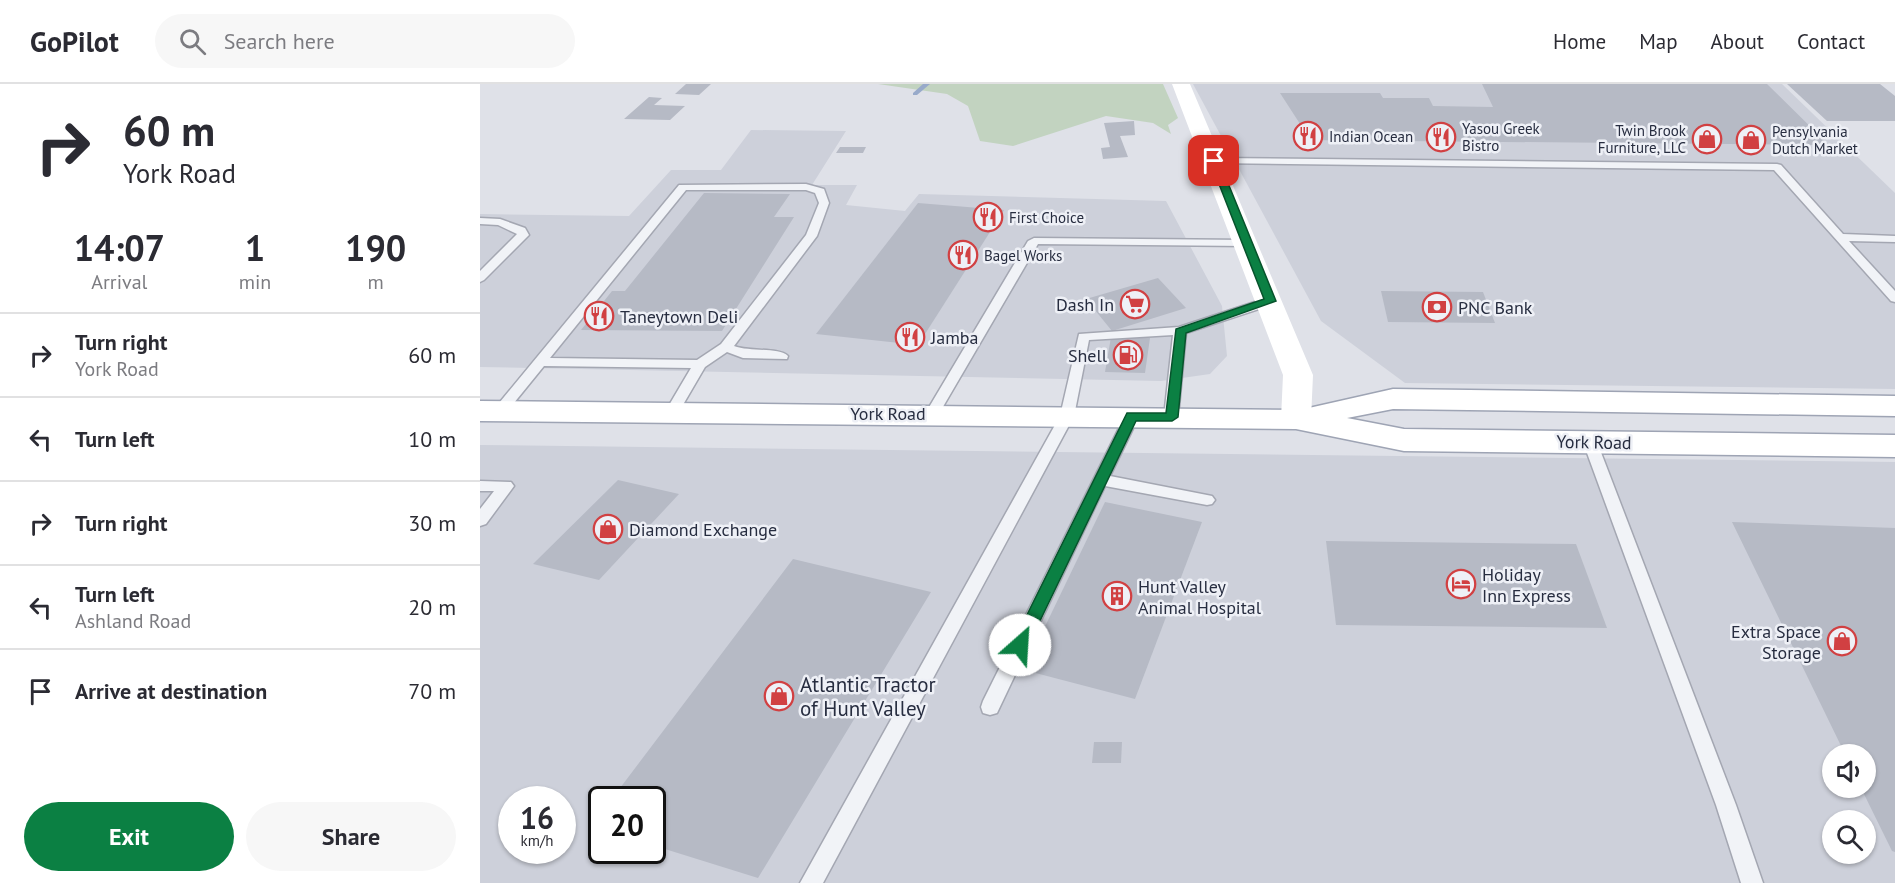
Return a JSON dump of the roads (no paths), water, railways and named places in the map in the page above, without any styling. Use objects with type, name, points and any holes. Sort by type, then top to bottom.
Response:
[{"type":"main road","points":[[1181,84],[1247,243],[1298,375],[1296,419]]},
{"type":"main road","name":"York Road","points":[[1296,419],[1393,399],[1895,406]]},
{"type":"main road","name":"York Road","points":[[490,411],[1296,419],[1404,440],[1895,446]]},
{"type":"lane","points":[[1214,161],[1777,167],[1895,298]]},
{"type":"lane","points":[[490,411],[539,362],[683,187],[806,187],[820,191],[824,203],[811,236],[726,347],[700,364],[672,412]]},
{"type":"lane","points":[[480,221],[513,226],[521,230],[523,235],[480,278]]},
{"type":"lane","points":[[1841,237],[1895,239]]},
{"type":"lane","points":[[932,414],[1034,241],[1247,243]]},
{"type":"lane","points":[[811,883],[1068,416],[1083,337],[1180,331],[1270,301]]},
{"type":"lane","points":[[1172,417],[1180,331]]},
{"type":"lane","points":[[726,347],[743,354],[782,356]]},
{"type":"lane","points":[[539,362],[700,364]]},
{"type":"lane","points":[[990,707],[1132,416]]},
{"type":"lane","points":[[1590,442],[1726,805],[1752,883]]},
{"type":"lane","points":[[1861,445],[1895,451]]},
{"type":"lane","points":[[1101,480],[1207,500]]},
{"type":"lane","points":[[480,486],[506,486],[480,520]]},
{"type":"waterway","points":[[915,94],[927,84]]},
{"type":"place","name":"Indian Ocean","points":[[1308,136]]},
{"type":"place","name":"Yasou Greek Bistro","points":[[1441,137]]},
{"type":"place","name":"Twin Brook Furniture, LLC","points":[[1707,139]]},
{"type":"place","name":"Pensylvania Dutch Market","points":[[1751,140]]},
{"type":"place","name":"First Choice","points":[[988,217]]},
{"type":"place","name":"Bagel Works","points":[[963,255]]},
{"type":"place","name":"Dash In","points":[[1135,304]]},
{"type":"place","name":"PNC Bank","points":[[1437,307]]},
{"type":"place","name":"Taneytown Deli","points":[[599,316]]},
{"type":"place","name":"Jamba","points":[[910,337]]},
{"type":"place","name":"Shell","points":[[1128,355]]},
{"type":"place","name":"Diamond Exchange","points":[[608,529]]},
{"type":"place","name":"Holiday Inn Express","points":[[1461,584]]},
{"type":"place","name":"Hunt Valley Animal Hospital","points":[[1117,596]]},
{"type":"place","name":"Extra Space Storage","points":[[1842,641]]},
{"type":"place","name":"Atlantic Tractor of Hunt Valley","points":[[779,696]]}]
